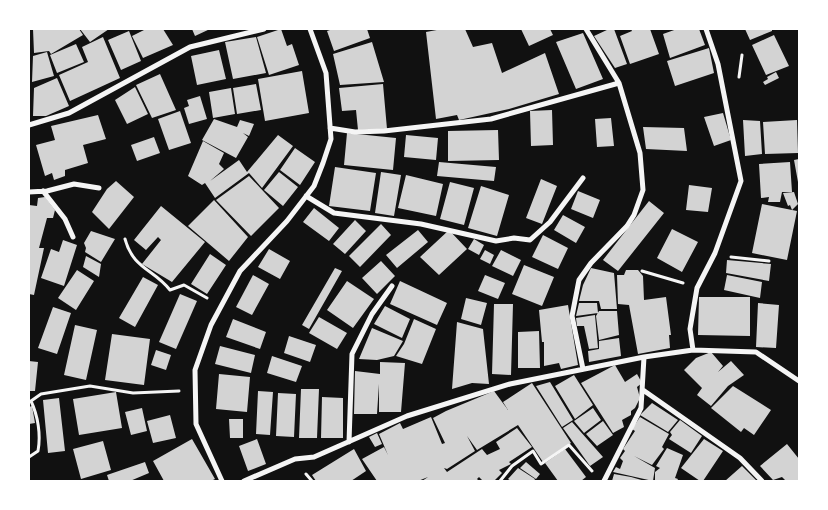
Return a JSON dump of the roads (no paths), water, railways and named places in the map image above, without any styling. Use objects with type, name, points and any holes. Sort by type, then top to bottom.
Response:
[{"type":"street","points":[[29,125],[69,113],[190,47],[264,29]]},
{"type":"street","points":[[222,481],[196,424],[195,370],[211,325],[240,271],[286,221],[314,186],[323,163],[331,139],[326,73],[310,29]]},
{"type":"street","points":[[583,369],[572,316],[579,280],[591,263],[627,226],[634,215],[643,190],[640,154],[619,83],[586,29]]},
{"type":"street","points":[[693,350],[690,329],[697,288],[715,253],[741,181],[718,64],[706,29]]},
{"type":"street","points":[[330,128],[355,132],[384,131],[484,120],[619,83]]},
{"type":"street","points":[[306,196],[334,213],[421,224],[496,241],[514,238],[530,240],[550,222],[583,178]]},
{"type":"street","points":[[29,192],[43,192],[74,184],[99,188]]},
{"type":"street","points":[[43,192],[65,219],[73,236]]},
{"type":"street","points":[[348,442],[352,354],[372,314],[392,286]]},
{"type":"street","points":[[244,481],[295,459],[314,457],[416,413],[510,384],[644,357],[693,350],[756,352],[799,381]]},
{"type":"street","points":[[604,481],[641,408],[644,357]]},
{"type":"street","points":[[643,390],[740,458],[762,481]]}]
